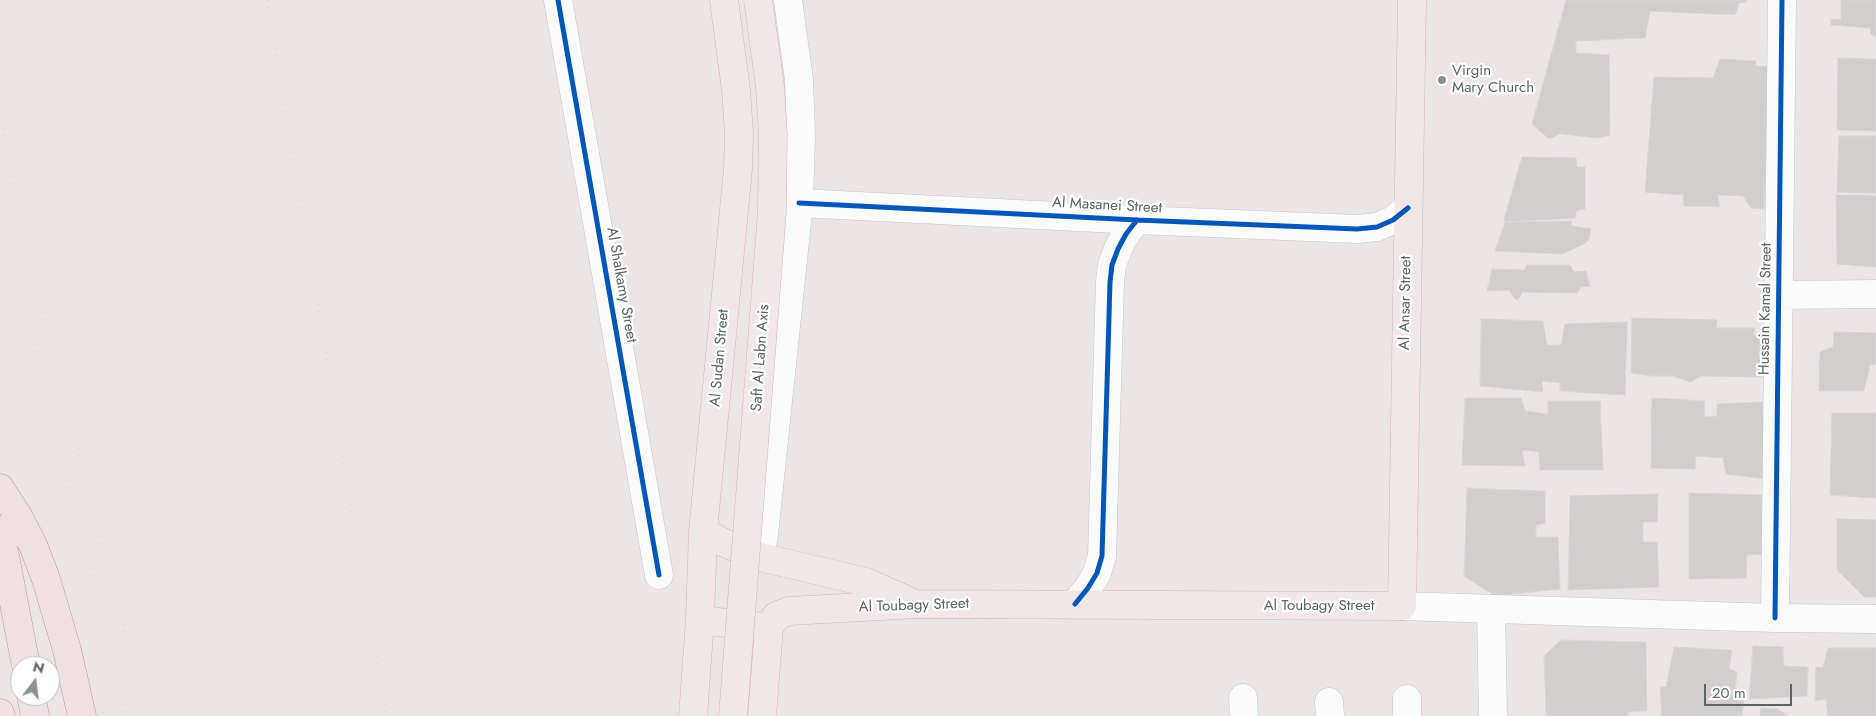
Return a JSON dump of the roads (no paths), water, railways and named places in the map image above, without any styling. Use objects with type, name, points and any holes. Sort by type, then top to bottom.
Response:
[{"type":"highway","points":[[0,488],[18,516],[33,545],[46,579],[67,650],[82,716]]},
{"type":"highway","points":[[0,530],[24,656]]},
{"type":"main road","name":"Al Sudan Street","points":[[692,716],[700,620],[704,531],[738,169],[739,134],[736,90],[724,0]]},
{"type":"main road","name":"Saft Al Labn Axis","points":[[734,716],[772,212],[773,135],[770,86],[758,0]]},
{"type":"main road","name":"Al Ansar Street","points":[[1402,606],[1412,0]]},
{"type":"main road","points":[[704,531],[722,542],[760,557],[866,582],[917,604]]},
{"type":"main road","name":"Al Toubagy Street","points":[[769,628],[776,616],[789,611],[917,604],[1402,606]]},
{"type":"main road","points":[[700,620],[769,628],[762,716]]},
{"type":"street","name":"Al Shalkamy Street","points":[[558,0],[659,575]]},
{"type":"street","points":[[760,557],[800,203],[801,136],[799,80],[788,0]]},
{"type":"street","name":"Hussain Kamal Street","points":[[1776,618],[1782,0]]},
{"type":"street","name":"Al Masanei Street","points":[[800,203],[1356,229],[1377,227],[1393,220],[1408,208]]},
{"type":"street","points":[[1075,604],[1092,581],[1102,556],[1110,282],[1112,265],[1118,249],[1126,234],[1137,220]]},
{"type":"street","points":[[1779,295],[1876,294]]},
{"type":"street","name":"Al Toubagy Street","points":[[1402,606],[1776,618],[1876,619]]},
{"type":"street","points":[[1491,609],[1493,716]]},
{"type":"railway","points":[[267,0],[386,716]]},
{"type":"railway","points":[[0,107],[9,159],[56,362],[147,716]]},
{"type":"railway","points":[[0,194],[40,371],[128,716]]},
{"type":"place","name":"Virgin Mary Church","points":[[1442,80]]}]
